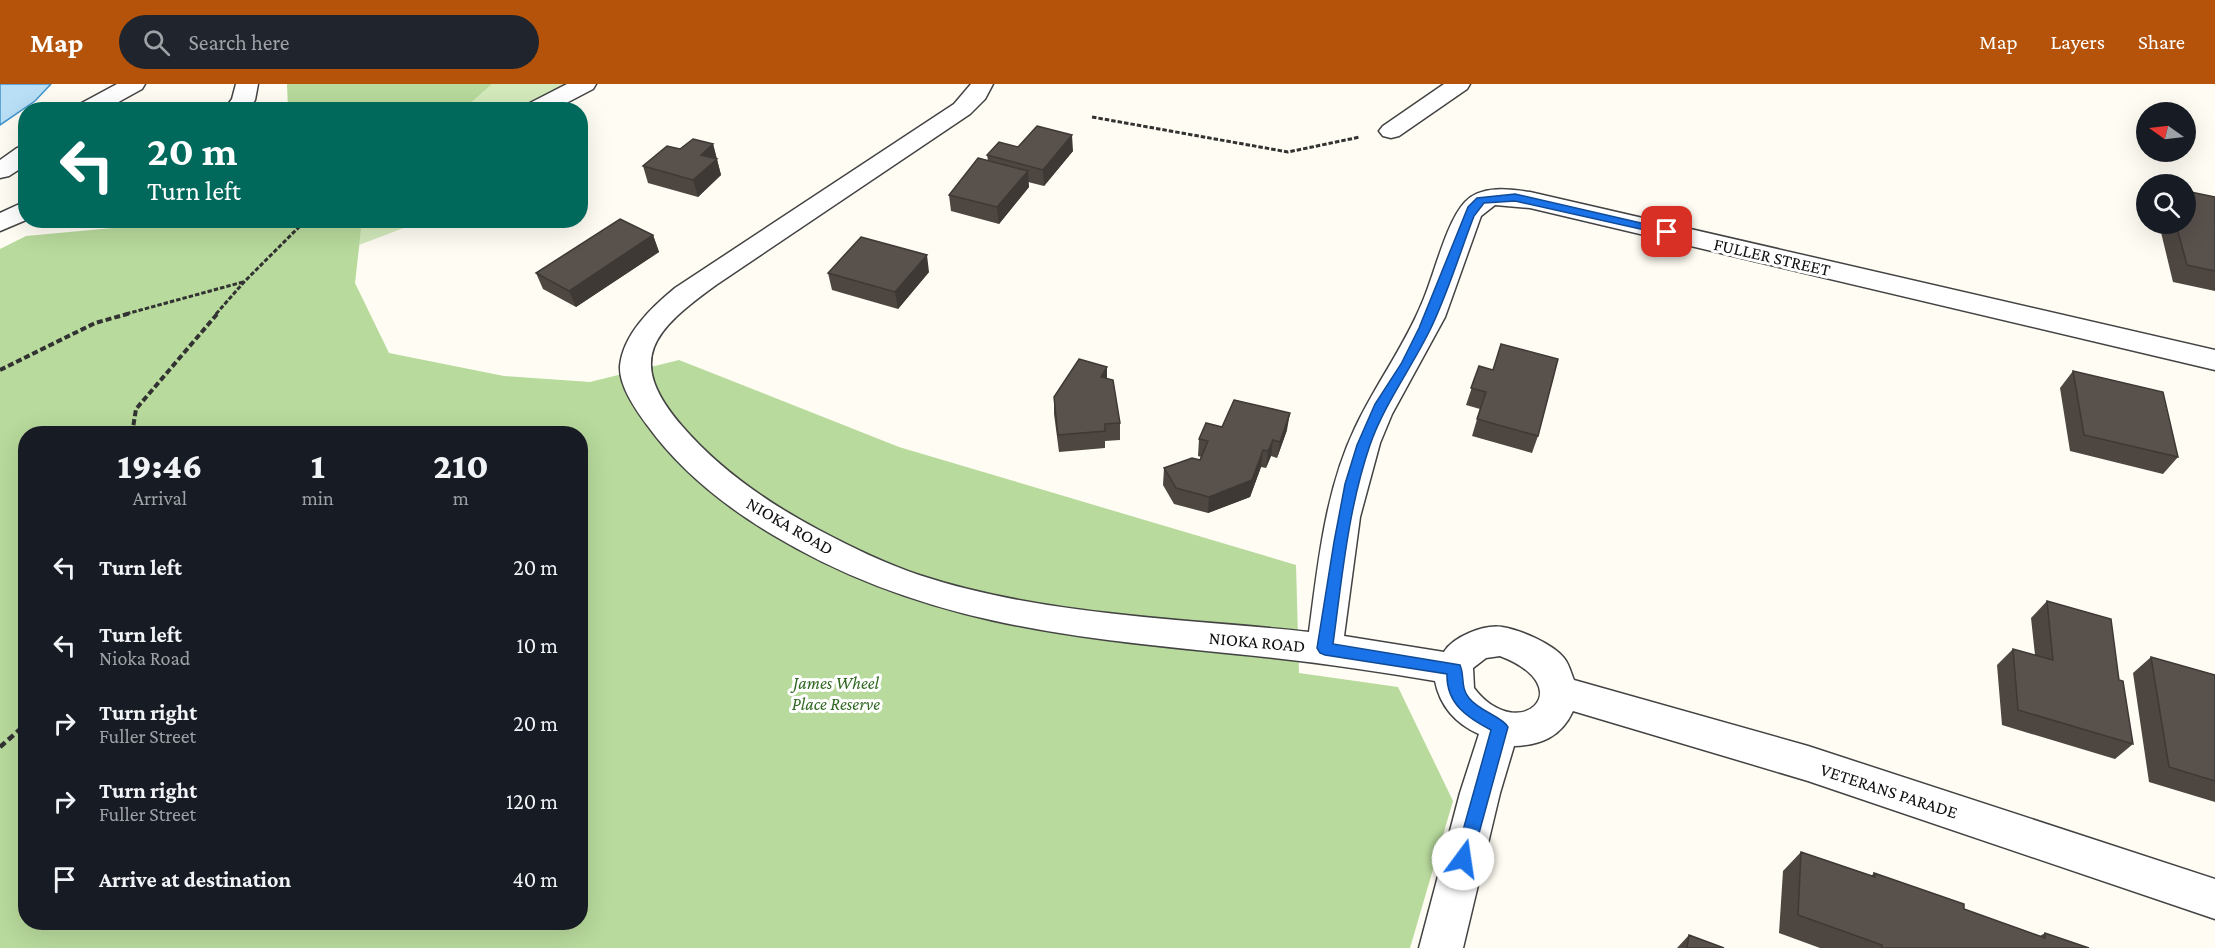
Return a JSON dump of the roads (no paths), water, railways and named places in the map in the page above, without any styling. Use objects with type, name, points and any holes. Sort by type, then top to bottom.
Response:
[{"type":"street","points":[[101,102],[134,84]]},
{"type":"street","points":[[241,102],[247,84]]},
{"type":"street","points":[[550,102],[585,84]]},
{"type":"street","name":"NIOKA ROAD","points":[[981,84],[977,94],[962,108],[706,279],[654,321],[642,344],[634,368],[647,403],[671,434],[730,490],[789,530],[856,563],[926,591],[1032,617],[1176,636],[1325,648],[1454,669]]},
{"type":"street","points":[[1391,131],[1459,84]]},
{"type":"street","points":[[0,171],[18,159]]},
{"type":"street","points":[[0,178],[18,185]]},
{"type":"street","name":"FULLER STREET","points":[[1325,648],[1352,484],[1364,445],[1381,404],[1407,365],[1425,328],[1468,216],[1473,207],[1481,201],[1502,197],[1530,200],[2215,360]]},
{"type":"street","points":[[0,223],[18,213]]},
{"type":"street","points":[[1501,641],[1518,645],[1534,652],[1547,663],[1556,677],[1560,692],[1559,706],[1552,717],[1540,726],[1525,730],[1500,727],[1472,713],[1461,699],[1454,684],[1454,669],[1460,657],[1470,647],[1484,642],[1501,641]]},
{"type":"street","name":"VETERANS PARADE","points":[[1560,692],[1620,707],[1803,763],[2215,899]]},
{"type":"street","points":[[1442,948],[1480,793],[1500,727]]},
{"type":"water","points":[[0,84],[51,84],[34,102],[18,102],[18,113],[0,125]]},
{"type":"park label","name":"James Wheel Place Reserve","points":[[836,693]]}]
